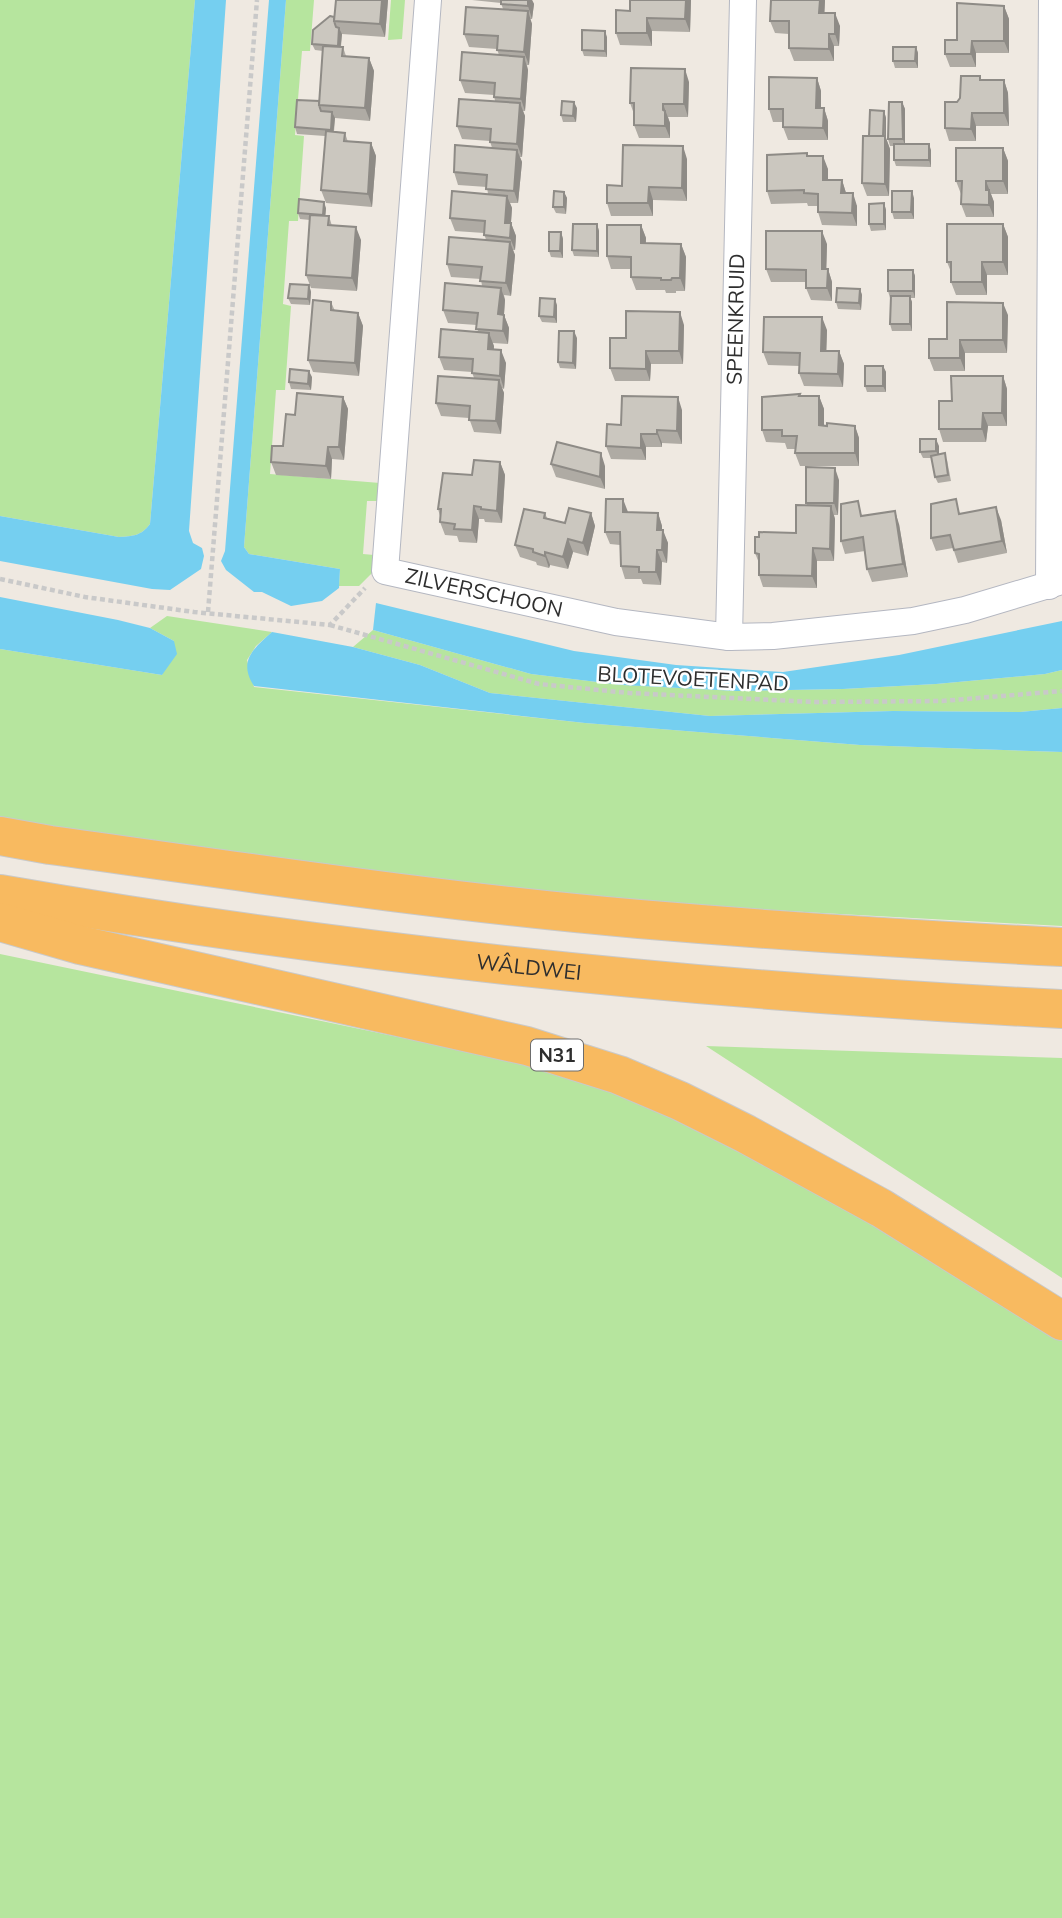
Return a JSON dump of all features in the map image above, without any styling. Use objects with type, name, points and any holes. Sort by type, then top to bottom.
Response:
[{"type":"highway","points":[[0,836],[365,888],[637,919],[1062,947]]},
{"type":"highway","name":"WÂLDWEI","points":[[0,894],[123,915],[443,959],[710,985],[1062,1009]]},
{"type":"highway","name":"N31","points":[[0,922],[80,945],[527,1046],[620,1075],[746,1134],[856,1195],[1062,1321]]},
{"type":"street","name":"ZILVERSCHOON","points":[[428,0],[385,571],[616,622],[729,637],[773,636],[913,621],[965,610],[1056,583]]},
{"type":"street","name":"SPEENKRUID","points":[[729,637],[743,0]]},
{"type":"street","points":[[1052,0],[1056,583]]},
{"type":"path","points":[[208,612],[257,0]]},
{"type":"path","points":[[330,625],[368,584],[385,571]]},
{"type":"path","name":"BLOTEVOETENPAD","points":[[0,579],[85,597],[330,625],[538,684],[629,693],[840,702],[942,701],[1062,691]]},
{"type":"green space","points":[[0,0],[195,0],[150,524],[133,536],[119,537],[0,516]]},
{"type":"green space","points":[[286,0],[314,0],[310,51],[302,51],[295,135],[304,136],[298,221],[289,221],[283,304],[291,306],[285,390],[276,390],[270,474],[380,483],[378,501],[367,501],[363,554],[374,555],[373,572],[359,586],[339,586],[340,569],[249,554],[244,547]]},
{"type":"green space","points":[[391,0],[405,0],[402,39],[388,40]]},
{"type":"green space","points":[[167,616],[272,632],[256,646],[247,660],[254,687],[585,723],[860,745],[1062,752],[1062,926],[732,908],[486,887],[303,865],[0,819],[0,649],[162,675],[174,641],[150,628]]},
{"type":"green space","points":[[373,630],[531,674],[622,685],[737,691],[843,689],[936,684],[1062,670],[1062,708],[1020,712],[893,711],[710,716],[490,693],[420,665],[353,647]]},
{"type":"green space","points":[[0,954],[595,1078],[742,1145],[1062,1338],[1062,1918],[0,1918]]},
{"type":"green space","points":[[706,1046],[1062,1058],[1062,1278]]},
{"type":"water","points":[[195,0],[226,0],[189,531],[193,543],[202,548],[204,556],[201,569],[170,590],[0,561],[0,516],[119,537],[136,535],[150,524]]},
{"type":"water","points":[[269,0],[286,0],[244,547],[249,554],[340,569],[339,588],[322,601],[291,606],[262,592],[254,592],[226,570],[221,561],[225,551]]},
{"type":"water","points":[[0,597],[150,628],[174,641],[177,654],[162,675],[0,649]]},
{"type":"water","points":[[376,603],[574,651],[676,665],[783,672],[899,655],[1062,621],[1062,670],[936,684],[843,689],[737,691],[622,685],[531,674],[373,630]]},
{"type":"water","points":[[272,632],[353,647],[420,665],[490,693],[710,716],[893,711],[1020,712],[1062,708],[1062,752],[860,745],[585,723],[254,686],[247,669],[250,656]]},
{"type":"building","points":[[336,0],[382,0],[380,24],[334,21]]},
{"type":"building","points":[[501,0],[528,0],[528,6],[501,4]]},
{"type":"building","points":[[630,0],[686,0],[685,19],[647,18],[647,33],[616,33],[616,10],[630,11]]},
{"type":"building","points":[[771,0],[820,0],[819,13],[835,13],[835,34],[829,34],[829,49],[789,48],[789,21],[770,21]]},
{"type":"building","points":[[957,3],[1004,6],[1004,41],[972,41],[971,54],[945,54],[945,40],[957,40]]},
{"type":"building","points":[[466,7],[528,11],[524,52],[497,50],[498,36],[464,34]]},
{"type":"building","points":[[330,16],[334,17],[336,27],[339,28],[338,46],[312,44],[313,30]]},
{"type":"building","points":[[582,30],[605,31],[605,51],[582,50]]},
{"type":"building","points":[[323,46],[343,47],[342,56],[369,58],[365,108],[319,105]]},
{"type":"building","points":[[893,47],[916,47],[915,61],[893,61]]},
{"type":"building","points":[[462,52],[524,57],[521,99],[494,97],[495,83],[460,80]]},
{"type":"building","points":[[631,68],[685,69],[684,104],[663,104],[665,126],[634,125],[634,103],[630,103]]},
{"type":"building","points":[[961,76],[980,76],[980,80],[1004,80],[1004,113],[972,113],[971,129],[945,128],[945,102],[957,102],[960,98]]},
{"type":"building","points":[[769,77],[817,78],[816,108],[824,108],[823,128],[783,127],[783,109],[769,109]]},
{"type":"building","points":[[459,99],[520,103],[517,144],[490,142],[491,129],[457,126]]},
{"type":"building","points":[[297,100],[319,101],[321,111],[332,112],[331,130],[295,127]]},
{"type":"building","points":[[562,101],[574,102],[573,116],[561,115]]},
{"type":"building","points":[[889,102],[902,102],[903,139],[888,139]]},
{"type":"building","points":[[870,110],[884,111],[883,136],[869,136]]},
{"type":"building","points":[[326,131],[345,133],[344,141],[371,143],[368,194],[321,190]]},
{"type":"building","points":[[863,136],[885,136],[885,184],[862,183]]},
{"type":"building","points":[[894,144],[929,144],[929,160],[894,160]]},
{"type":"building","points":[[455,145],[517,150],[514,191],[486,189],[487,175],[454,172]]},
{"type":"building","points":[[623,145],[683,146],[682,188],[649,187],[648,203],[607,203],[607,185],[622,186]]},
{"type":"building","points":[[956,148],[1003,148],[1003,181],[986,181],[989,205],[961,204],[962,181],[956,181]]},
{"type":"building","points":[[807,153],[807,156],[823,156],[823,180],[842,180],[841,193],[853,193],[852,213],[818,212],[818,194],[804,193],[804,190],[767,191],[767,155]]},
{"type":"building","points":[[452,191],[507,196],[505,223],[511,223],[510,238],[484,235],[485,221],[450,218]]},
{"type":"building","points":[[554,191],[564,192],[564,207],[553,207]]},
{"type":"building","points":[[892,191],[912,191],[911,212],[892,212]]},
{"type":"building","points":[[299,199],[324,202],[323,215],[298,213]]},
{"type":"building","points":[[884,203],[884,224],[869,224],[869,204]]},
{"type":"building","points":[[310,215],[329,216],[328,225],[356,227],[352,278],[306,275]]},
{"type":"building","points":[[573,224],[597,224],[597,251],[572,250]]},
{"type":"building","points":[[947,224],[1003,224],[1003,262],[982,262],[982,282],[951,282],[951,262],[947,262]]},
{"type":"building","points":[[607,225],[641,225],[641,243],[681,244],[680,278],[661,280],[631,277],[631,257],[607,256]]},
{"type":"building","points":[[766,231],[822,231],[822,269],[828,269],[827,288],[806,288],[806,270],[766,269]]},
{"type":"building","points":[[549,232],[561,232],[560,251],[549,251]]},
{"type":"building","points":[[449,237],[510,242],[506,283],[480,281],[482,267],[447,264]]},
{"type":"building","points":[[888,270],[913,270],[913,291],[888,291]]},
{"type":"building","points":[[445,283],[501,288],[498,314],[504,315],[503,331],[476,329],[478,313],[443,310]]},
{"type":"building","points":[[290,284],[309,285],[308,299],[288,298]]},
{"type":"building","points":[[837,288],[860,289],[859,303],[836,302]]},
{"type":"building","points":[[891,296],[910,296],[910,324],[890,324]]},
{"type":"building","points":[[540,298],[555,299],[554,317],[539,316]]},
{"type":"building","points":[[313,300],[331,302],[331,310],[358,313],[355,363],[308,360]]},
{"type":"building","points":[[947,302],[1003,303],[1003,340],[960,340],[960,358],[929,358],[929,339],[947,339]]},
{"type":"building","points":[[626,311],[680,312],[679,351],[646,351],[646,369],[610,368],[610,338],[626,338]]},
{"type":"building","points":[[764,317],[822,317],[821,351],[839,351],[838,374],[799,373],[800,353],[763,352]]},
{"type":"building","points":[[441,329],[489,333],[488,349],[501,350],[500,376],[472,373],[473,359],[439,357]]},
{"type":"building","points":[[559,331],[574,331],[573,363],[558,362]]},
{"type":"building","points":[[865,366],[883,366],[883,386],[865,386]]},
{"type":"building","points":[[290,369],[309,371],[308,384],[289,382]]},
{"type":"building","points":[[438,376],[499,380],[496,421],[469,420],[470,406],[436,403]]},
{"type":"building","points":[[951,376],[1003,376],[1002,413],[983,413],[982,429],[939,429],[939,401],[952,401]]},
{"type":"building","points":[[297,393],[343,397],[339,447],[328,447],[326,466],[271,462],[272,446],[283,446],[286,414],[295,415]]},
{"type":"building","points":[[800,394],[799,396],[819,396],[819,425],[827,426],[827,423],[855,426],[855,453],[795,453],[797,436],[782,436],[782,430],[762,430],[762,397]]},
{"type":"building","points":[[622,396],[678,397],[677,431],[657,430],[657,434],[641,434],[641,448],[606,446],[607,424],[621,425]]},
{"type":"building","points":[[920,439],[936,439],[936,451],[920,452]]},
{"type":"building","points":[[557,442],[601,453],[600,477],[551,464]]},
{"type":"building","points":[[945,453],[948,475],[935,477],[931,456]]},
{"type":"building","points":[[474,460],[500,462],[497,511],[474,506],[472,530],[454,529],[455,524],[440,522],[441,509],[438,509],[443,473],[472,475]]},
{"type":"building","points":[[806,467],[835,468],[834,503],[806,503]]},
{"type":"building","points":[[606,499],[623,499],[623,512],[658,513],[657,530],[663,530],[662,550],[657,550],[656,572],[639,572],[639,567],[621,566],[620,532],[605,532]]},
{"type":"building","points":[[956,499],[959,514],[996,507],[1002,541],[954,550],[950,535],[931,538],[931,504]]},
{"type":"building","points":[[858,501],[861,516],[895,511],[903,564],[867,569],[863,537],[841,541],[841,504]]},
{"type":"building","points":[[796,505],[831,506],[830,549],[813,548],[812,576],[759,575],[759,554],[755,553],[755,537],[759,537],[759,532],[796,533]]},
{"type":"building","points":[[569,508],[591,513],[583,543],[568,539],[563,557],[545,552],[545,556],[533,552],[533,549],[515,545],[524,509],[545,513],[544,518],[565,523]]}]
